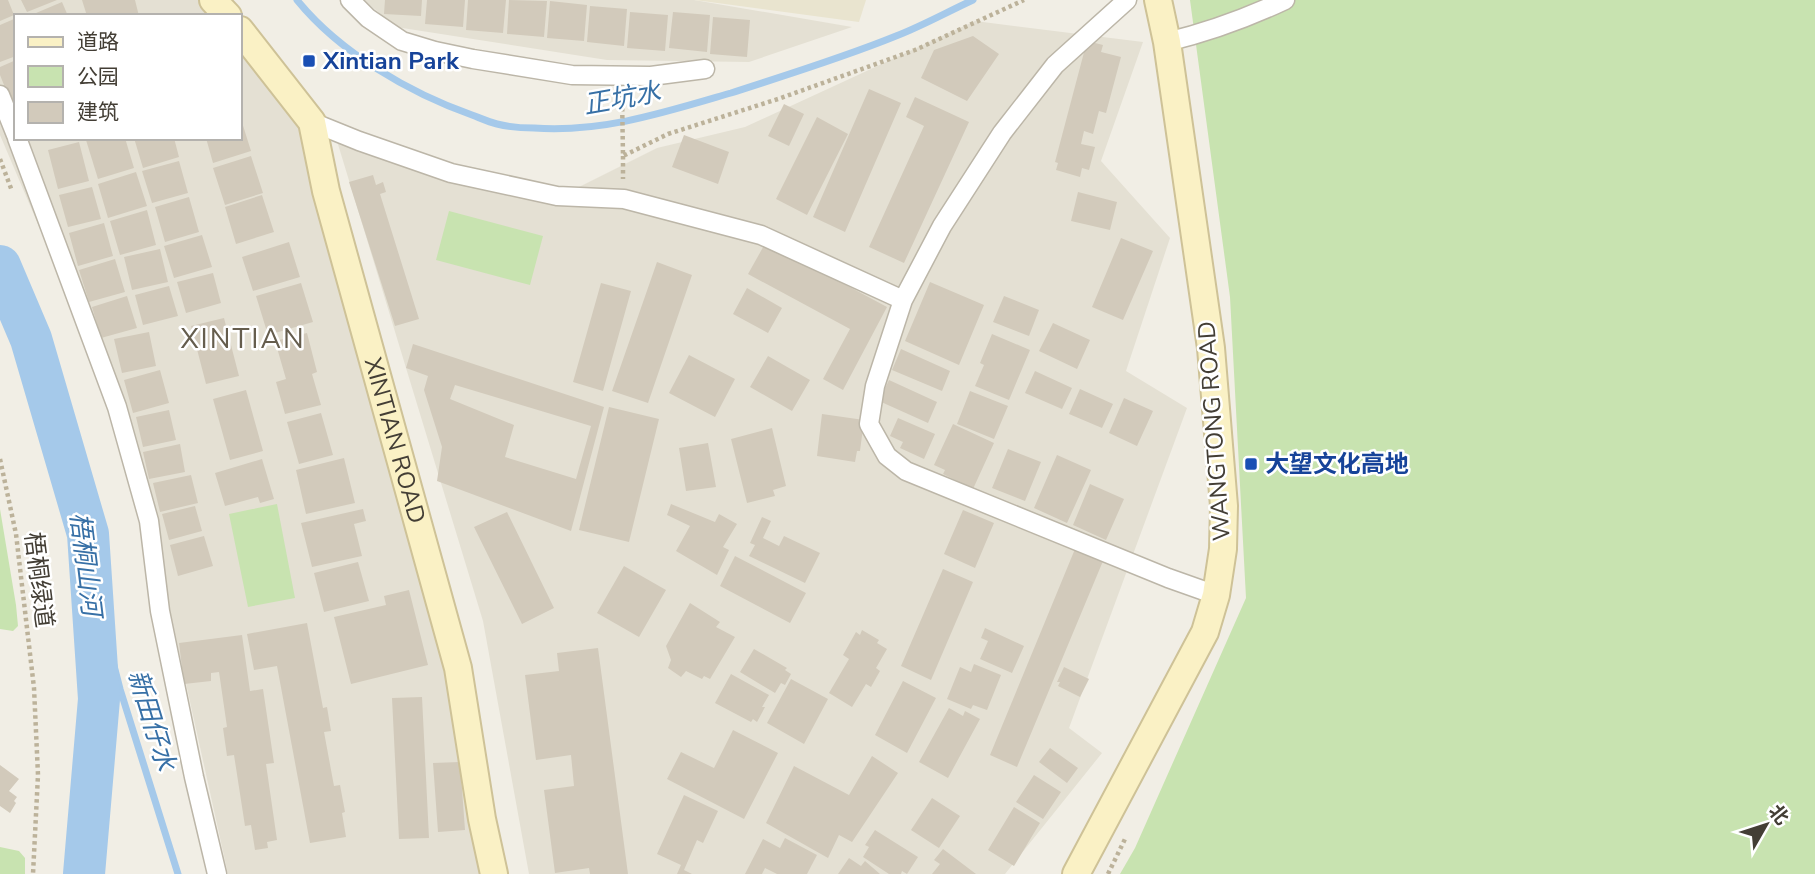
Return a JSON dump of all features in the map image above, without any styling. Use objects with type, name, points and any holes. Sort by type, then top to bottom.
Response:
[{"type":"street","points":[[213,0],[226,14]]},
{"type":"street","points":[[350,0],[368,18],[402,41],[473,59],[572,75],[651,76],[705,69]]},
{"type":"street","points":[[1127,0],[1055,65],[1002,133],[942,226],[903,300],[875,386],[869,424],[887,456],[906,471],[1216,595]]},
{"type":"street","name":"WANGTONG ROAD","points":[[1076,874],[1205,632],[1216,595],[1223,549],[1224,506],[1212,348],[1167,42],[1158,0]]},
{"type":"street","points":[[1167,42],[1250,16],[1285,0]]},
{"type":"street","name":"XINTIAN ROAD","points":[[242,33],[312,122],[326,191],[458,668],[482,819],[494,874]]},
{"type":"street","points":[[0,94],[14,132]]},
{"type":"street","points":[[312,122],[451,173],[557,196],[624,199],[761,235],[903,300]]},
{"type":"street","points":[[17,140],[117,407],[149,521],[160,611],[217,874]]},
{"type":"path","points":[[622,76],[623,156],[668,134],[778,99],[915,50],[1024,0]]},
{"type":"path","points":[[0,159],[13,192]]},
{"type":"path","name":"梧桐绿道","points":[[0,459],[16,534],[34,688],[38,775],[33,874]]},
{"type":"shaded area","points":[[0,0],[199,0],[213,14],[14,14],[14,140],[242,140],[242,45],[291,103],[458,619],[506,874],[228,874],[135,452],[0,135]]},
{"type":"shaded area","points":[[364,0],[694,0],[852,27],[749,62],[607,60],[396,27]]},
{"type":"shaded area","points":[[695,0],[866,0],[859,22]]},
{"type":"shaded area","points":[[975,21],[1143,42],[1101,161],[1170,238],[1126,371],[1187,408],[1069,728],[1102,753],[1005,874],[529,874],[483,621],[337,141],[563,195],[657,148],[745,127]]},
{"type":"green space","points":[[1190,0],[1815,0],[1815,874],[1120,874],[1135,848],[1246,598],[1230,297]]},
{"type":"green space","points":[[449,211],[543,236],[530,285],[436,260]]},
{"type":"green space","points":[[277,504],[295,598],[248,607],[229,514]]},
{"type":"green space","points":[[0,509],[16,605],[18,626],[13,631],[0,629]]},
{"type":"green space","points":[[0,847],[19,851],[25,858],[25,874],[0,874]]},
{"type":"building","points":[[0,0],[8,0],[14,15],[0,21]]},
{"type":"building","points":[[21,0],[57,0],[27,12]]},
{"type":"building","points":[[82,0],[135,0],[138,14],[86,14]]},
{"type":"building","points":[[385,0],[422,0],[421,16],[384,14]]},
{"type":"building","points":[[427,0],[465,0],[463,27],[425,24]]},
{"type":"building","points":[[468,0],[506,0],[503,33],[466,30]]},
{"type":"building","points":[[509,0],[547,1],[544,37],[507,34]]},
{"type":"building","points":[[550,1],[587,5],[584,41],[547,38]]},
{"type":"building","points":[[62,2],[67,14],[34,14]]},
{"type":"building","points":[[590,6],[627,9],[624,46],[587,42]]},
{"type":"building","points":[[630,12],[668,15],[665,51],[627,48]]},
{"type":"building","points":[[673,12],[710,15],[707,52],[669,48]]},
{"type":"building","points":[[713,17],[750,20],[747,57],[710,54]]},
{"type":"building","points":[[14,19],[14,57],[0,62],[0,25]]},
{"type":"building","points":[[973,36],[999,54],[967,101],[921,78],[934,50]]},
{"type":"building","points":[[1087,41],[1103,45],[1101,52],[1121,57],[1106,113],[1099,111],[1093,134],[1084,131],[1081,144],[1095,147],[1089,170],[1082,168],[1080,177],[1056,170],[1058,163],[1055,162]]},
{"type":"building","points":[[14,61],[14,99],[10,100],[0,75],[0,67]]},
{"type":"building","points":[[869,89],[901,103],[845,232],[813,217]]},
{"type":"building","points":[[915,97],[969,122],[904,263],[869,247],[924,126],[906,117]]},
{"type":"building","points":[[784,104],[804,114],[789,146],[768,136]]},
{"type":"building","points":[[817,117],[848,134],[807,215],[776,199]]},
{"type":"building","points":[[242,122],[251,151],[213,163],[207,140],[242,140]]},
{"type":"building","points":[[684,135],[729,152],[718,184],[672,167]]},
{"type":"building","points":[[86,140],[126,140],[134,168],[98,179]]},
{"type":"building","points":[[135,140],[175,140],[179,157],[143,168]]},
{"type":"building","points":[[79,142],[89,181],[58,189],[48,150]]},
{"type":"building","points":[[251,156],[263,193],[225,205],[213,168]]},
{"type":"building","points":[[179,161],[188,193],[152,203],[142,171]]},
{"type":"building","points":[[136,172],[147,206],[108,218],[98,184]]},
{"type":"building","points":[[373,175],[376,185],[383,182],[386,192],[380,194],[419,319],[395,326],[349,182]]},
{"type":"building","points":[[92,187],[101,219],[68,227],[59,195]]},
{"type":"building","points":[[1078,192],[1117,202],[1110,230],[1071,221]]},
{"type":"building","points":[[262,195],[274,232],[236,244],[225,207]]},
{"type":"building","points":[[189,197],[199,232],[165,242],[155,207]]},
{"type":"building","points":[[147,210],[156,245],[120,255],[110,221]]},
{"type":"building","points":[[104,223],[113,256],[78,266],[69,233]]},
{"type":"building","points":[[202,235],[212,267],[174,278],[164,246]]},
{"type":"building","points":[[1121,238],[1153,251],[1123,320],[1092,307]]},
{"type":"building","points":[[289,242],[300,277],[253,291],[242,257]]},
{"type":"building","points":[[766,242],[887,307],[843,390],[823,379],[850,329],[748,274]]},
{"type":"building","points":[[160,249],[168,282],[132,290],[124,257]]},
{"type":"building","points":[[115,259],[125,292],[89,302],[79,270]]},
{"type":"building","points":[[657,262],[692,275],[648,403],[612,391]]},
{"type":"building","points":[[213,273],[221,303],[186,313],[177,282]]},
{"type":"building","points":[[930,282],[984,305],[959,365],[905,341]]},
{"type":"building","points":[[301,283],[313,322],[268,335],[256,296]]},
{"type":"building","points":[[601,283],[631,291],[603,391],[573,382]]},
{"type":"building","points":[[169,286],[178,316],[143,325],[135,295]]},
{"type":"building","points":[[747,288],[782,308],[768,333],[733,314]]},
{"type":"building","points":[[127,296],[137,328],[101,338],[92,307]]},
{"type":"building","points":[[1004,296],[1039,310],[1029,336],[993,322]]},
{"type":"building","points":[[224,318],[239,376],[206,384],[191,326]]},
{"type":"building","points":[[1053,323],[1090,340],[1077,369],[1039,351]]},
{"type":"building","points":[[149,332],[156,366],[122,373],[114,339]]},
{"type":"building","points":[[307,333],[317,372],[312,374],[321,405],[285,414],[276,382],[286,379],[275,341]]},
{"type":"building","points":[[992,334],[1030,350],[1009,400],[975,386],[984,365],[980,363]]},
{"type":"building","points":[[413,344],[604,407],[571,531],[437,481],[442,447],[424,390],[428,376],[406,368]],"holes":[[[455,385],[591,426],[576,479],[505,457],[514,425],[450,399]]]},
{"type":"building","points":[[901,349],[950,371],[942,391],[892,370]]},
{"type":"building","points":[[689,355],[735,379],[715,417],[669,393]]},
{"type":"building","points":[[768,356],[810,380],[792,411],[750,387]]},
{"type":"building","points":[[160,370],[169,403],[133,413],[124,380]]},
{"type":"building","points":[[1035,371],[1072,388],[1062,409],[1025,393]]},
{"type":"building","points":[[889,380],[937,402],[928,423],[879,401]]},
{"type":"building","points":[[1080,389],[1113,404],[1102,428],[1069,414]]},
{"type":"building","points":[[246,390],[263,451],[230,460],[213,399]]},
{"type":"building","points":[[970,391],[1008,406],[994,439],[957,424]]},
{"type":"building","points":[[1124,398],[1153,411],[1137,446],[1109,433]]},
{"type":"building","points":[[609,407],[659,419],[629,542],[579,530]]},
{"type":"building","points":[[169,410],[176,440],[143,447],[136,417]]},
{"type":"building","points":[[321,413],[333,455],[299,464],[287,422]]},
{"type":"building","points":[[822,414],[864,420],[860,451],[857,451],[855,462],[817,456]]},
{"type":"building","points":[[898,418],[935,434],[924,459],[900,448],[903,442],[890,436]]},
{"type":"building","points":[[953,424],[994,443],[973,489],[943,474],[945,470],[934,465]]},
{"type":"building","points":[[772,428],[786,486],[773,490],[775,496],[747,503],[731,439]]},
{"type":"building","points":[[708,443],[716,487],[686,491],[679,448]]},
{"type":"building","points":[[180,444],[185,472],[149,479],[143,452]]},
{"type":"building","points":[[1008,449],[1041,462],[1025,501],[992,488]]},
{"type":"building","points":[[1057,455],[1091,470],[1067,523],[1034,508]]},
{"type":"building","points":[[344,458],[355,503],[306,514],[296,470]]},
{"type":"building","points":[[262,459],[274,499],[260,503],[258,497],[225,506],[215,473]]},
{"type":"building","points":[[191,475],[198,503],[160,512],[153,483]]},
{"type":"building","points":[[1090,484],[1124,499],[1106,540],[1073,525]]},
{"type":"building","points":[[671,504],[715,522],[719,514],[737,524],[723,547],[729,550],[717,575],[676,551],[690,526],[667,515]]},
{"type":"building","points":[[195,506],[202,531],[169,540],[162,514]]},
{"type":"building","points":[[363,509],[366,521],[354,524],[362,556],[312,567],[301,523]]},
{"type":"building","points":[[963,510],[994,523],[975,568],[944,554]]},
{"type":"building","points":[[507,512],[554,608],[522,624],[474,527]]},
{"type":"building","points":[[762,517],[771,521],[763,538],[779,546],[784,536],[820,553],[805,583],[749,556],[755,545],[750,543]]},
{"type":"building","points":[[204,536],[213,566],[178,576],[170,545]]},
{"type":"building","points":[[1075,549],[1103,561],[1017,767],[990,755]]},
{"type":"building","points":[[735,556],[806,593],[790,623],[720,586]]},
{"type":"building","points":[[358,562],[369,601],[324,612],[314,573]]},
{"type":"building","points":[[624,566],[666,590],[639,637],[597,613]]},
{"type":"building","points":[[943,569],[973,582],[931,680],[901,666]]},
{"type":"building","points":[[409,590],[428,665],[351,684],[334,617],[386,605],[384,596]]},
{"type":"building","points":[[690,603],[720,622],[716,627],[735,637],[710,679],[704,676],[702,679],[686,671],[681,677],[668,668],[671,660],[666,646]]},
{"type":"building","points":[[307,623],[323,708],[327,707],[331,731],[324,732],[334,786],[340,785],[346,837],[310,843],[277,666],[254,670],[247,634]]},
{"type":"building","points":[[985,628],[1024,646],[1012,673],[980,659],[988,641],[981,638]]},
{"type":"building","points":[[862,630],[879,640],[877,643],[887,649],[876,668],[880,671],[871,687],[866,684],[852,707],[829,693],[849,659],[843,655],[856,632],[860,635]]},
{"type":"building","points":[[242,635],[250,691],[263,689],[274,763],[266,764],[277,840],[267,842],[268,848],[255,850],[251,825],[245,826],[234,755],[227,756],[223,728],[227,727],[219,672],[211,673],[211,681],[184,684],[179,643]]},
{"type":"building","points":[[598,648],[628,874],[590,874],[589,868],[555,873],[544,790],[574,786],[571,755],[536,760],[525,675],[559,671],[557,653]]},
{"type":"building","points":[[754,649],[787,668],[785,670],[791,674],[785,685],[781,683],[775,693],[740,672]]},
{"type":"building","points":[[974,664],[1001,675],[987,710],[973,705],[971,709],[947,699],[960,667],[971,672]]},
{"type":"building","points":[[1064,667],[1089,679],[1080,697],[1058,686],[1060,682],[1057,682]]},
{"type":"building","points":[[731,674],[769,695],[757,722],[753,719],[751,722],[715,703]]},
{"type":"building","points":[[791,679],[828,699],[804,744],[767,723]]},
{"type":"building","points":[[903,681],[936,698],[907,753],[875,735]]},
{"type":"building","points":[[422,697],[429,838],[399,839],[392,698]]},
{"type":"building","points":[[949,708],[963,716],[965,711],[980,719],[948,778],[919,762]]},
{"type":"building","points":[[733,730],[778,753],[744,819],[667,779],[681,752],[714,768]]},
{"type":"building","points":[[1050,748],[1078,768],[1067,783],[1039,762]]},
{"type":"building","points":[[872,756],[898,773],[852,842],[839,835],[828,858],[766,823],[794,766],[849,795]]},
{"type":"building","points":[[460,762],[465,830],[438,832],[433,763]]},
{"type":"building","points":[[0,765],[19,779],[9,791],[17,797],[10,813],[0,806]]},
{"type":"building","points":[[1034,775],[1061,792],[1043,819],[1016,802]]},
{"type":"building","points":[[684,795],[718,811],[703,843],[697,840],[684,870],[692,874],[677,874],[681,865],[657,854]]},
{"type":"building","points":[[932,798],[960,816],[939,848],[911,830]]},
{"type":"building","points":[[1014,807],[1040,823],[1014,866],[988,850]]},
{"type":"building","points":[[875,830],[918,857],[907,874],[902,871],[901,874],[889,874],[863,857],[869,847],[865,845]]},
{"type":"building","points":[[785,838],[817,855],[807,874],[777,874],[765,868],[762,874],[745,874],[763,839],[780,848]]},
{"type":"building","points":[[943,849],[976,874],[932,874],[940,864],[934,860]]},
{"type":"building","points":[[849,858],[861,866],[865,861],[880,874],[838,874]]},
{"type":"waterway","name":"正坑水","points":[[297,0],[314,19],[355,54],[425,95],[497,124],[520,128],[559,129],[634,119],[731,93],[876,44],[973,0]]},
{"type":"waterway","name":"梧桐山河","points":[[0,266],[31,339],[88,534],[99,699],[84,874]]},
{"type":"waterway","name":"新田仔水","points":[[91,577],[120,689],[178,874]]},
{"type":"place","name":"Xintian Park","points":[[309,61]]},
{"type":"place","name":"大望文化高地","points":[[1251,464]]},
{"type":"district","name":"XINTIAN","points":[[243,338]]}]
